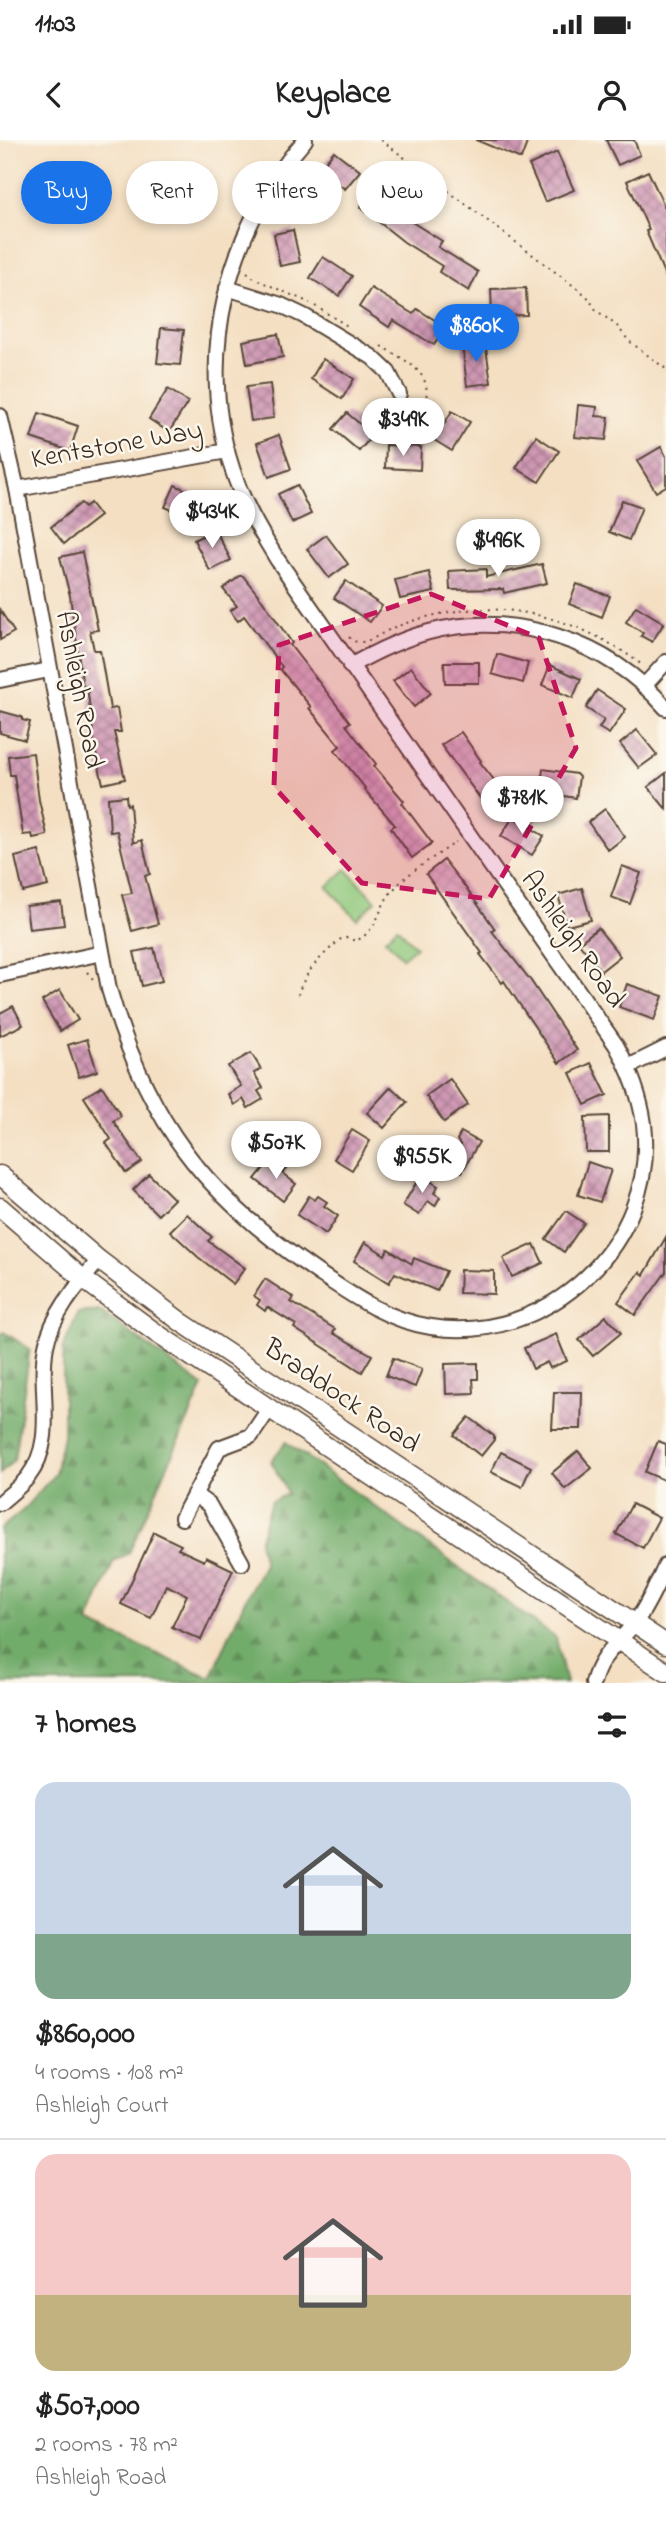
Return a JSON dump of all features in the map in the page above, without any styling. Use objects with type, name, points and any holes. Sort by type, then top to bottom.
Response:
[{"type":"main road","name":"Braddock Road","points":[[0,1175],[99,1260],[211,1342],[666,1644]]},
{"type":"main road","name":"Braddock Road","points":[[0,1207],[83,1279],[156,1333],[666,1672]]},
{"type":"street","name":"Ashleigh Road","points":[[0,416],[17,489],[102,953],[120,1028],[148,1093],[178,1142],[209,1182],[245,1219],[282,1248],[359,1300],[392,1317],[432,1327],[481,1328],[529,1316],[554,1304],[595,1270],[614,1247],[633,1210],[643,1168],[644,1126],[640,1103],[628,1067],[616,1045],[276,559],[241,493],[227,451],[218,385],[218,344],[227,288],[251,219],[278,173],[305,140]]},
{"type":"street","points":[[227,288],[260,297],[304,316],[372,357],[388,372],[399,394]]},
{"type":"street","name":"Kentstone Way","points":[[17,489],[227,451]]},
{"type":"street","points":[[351,666],[378,651],[429,631],[482,625],[509,626],[579,643],[649,680],[666,708]]},
{"type":"street","points":[[649,680],[666,662]]},
{"type":"street","points":[[0,680],[49,670]]},
{"type":"street","points":[[0,975],[102,953]]},
{"type":"street","points":[[628,1067],[666,1048]]},
{"type":"street","points":[[0,1503],[28,1477],[39,1458],[45,1433],[44,1360],[49,1332],[83,1279],[99,1260]]},
{"type":"street","points":[[181,1518],[219,1448],[251,1436],[269,1409]]},
{"type":"street","points":[[194,1494],[209,1505],[242,1563]]},
{"type":"street","points":[[593,1683],[602,1658],[648,1605],[666,1565]]},
{"type":"path","points":[[381,140],[587,296],[596,310],[617,326],[629,341],[666,369]]},
{"type":"path","points":[[246,270],[250,277],[306,301],[351,328]]},
{"type":"path","points":[[375,343],[423,375],[427,385],[424,405]]},
{"type":"path","points":[[347,635],[360,642],[392,628],[439,614],[483,610],[514,611],[557,620],[595,635],[622,650],[649,680]]},
{"type":"path","points":[[298,995],[302,981],[327,952],[344,937],[356,941],[365,936],[375,925],[392,891],[468,834]]},
{"type":"path","points":[[87,972],[96,986]]},
{"type":"highlighted area","points":[[431,594],[539,638],[576,748],[489,899],[362,883],[274,787],[279,645]]},
{"type":"green space","points":[[346,869],[376,901],[357,919],[327,887]]},
{"type":"green space","points":[[397,927],[416,947],[403,958],[385,939]]},
{"type":"green space","points":[[100,1311],[203,1386],[129,1553],[114,1561],[88,1623],[211,1678],[244,1602],[264,1564],[259,1542],[271,1501],[288,1494],[271,1461],[286,1442],[556,1638],[566,1683],[0,1683],[0,1529],[22,1511],[55,1474],[63,1435],[63,1348],[78,1313]]},
{"type":"green space","points":[[4,1332],[30,1349],[14,1460],[0,1474],[0,1336]]},
{"type":"building","points":[[476,140],[528,140],[521,159]]},
{"type":"building","points":[[606,140],[634,140],[640,155],[618,165]]},
{"type":"building","points":[[334,151],[356,168],[356,176],[345,189],[342,187],[342,161],[326,161]]},
{"type":"building","points":[[557,152],[574,190],[545,202],[529,165]]},
{"type":"building","points":[[648,171],[666,210],[666,278],[646,231],[649,230],[627,181]]},
{"type":"building","points":[[381,224],[415,224],[442,241],[438,247],[478,272],[469,291],[439,272],[442,266]]},
{"type":"building","points":[[293,230],[300,262],[280,266],[274,234]]},
{"type":"building","points":[[323,257],[352,276],[339,296],[310,278]]},
{"type":"building","points":[[371,288],[413,314],[417,309],[446,327],[434,345],[393,320],[389,327],[359,307]]},
{"type":"building","points":[[526,288],[527,315],[492,316],[491,289]]},
{"type":"building","points":[[161,328],[184,330],[180,365],[157,363]]},
{"type":"building","points":[[278,334],[283,357],[247,364],[243,341]]},
{"type":"building","points":[[485,341],[491,383],[467,386],[462,344]]},
{"type":"building","points":[[323,359],[354,379],[342,399],[311,379]]},
{"type":"building","points":[[270,384],[274,418],[251,421],[246,387]]},
{"type":"building","points":[[168,389],[188,402],[169,432],[149,419]]},
{"type":"building","points":[[578,405],[597,407],[596,416],[609,417],[606,440],[575,437]]},
{"type":"building","points":[[452,411],[470,422],[452,451],[434,440]]},
{"type":"building","points":[[39,413],[78,426],[70,451],[31,438]]},
{"type":"building","points":[[347,413],[373,435],[359,451],[333,429]]},
{"type":"building","points":[[279,435],[291,469],[269,477],[257,443]]},
{"type":"building","points":[[536,436],[559,451],[539,482],[516,468]]},
{"type":"building","points":[[386,445],[421,447],[420,470],[385,468]]},
{"type":"building","points":[[661,447],[666,456],[666,486],[656,492],[637,461]]},
{"type":"building","points":[[175,485],[208,500],[195,528],[186,524],[189,517],[165,507]]},
{"type":"building","points":[[297,485],[311,514],[292,523],[278,494]]},
{"type":"building","points":[[622,500],[642,507],[629,540],[609,532]]},
{"type":"building","points":[[81,503],[85,507],[90,503],[100,516],[64,544],[51,527]]},
{"type":"building","points":[[215,529],[231,560],[210,571],[194,540]]},
{"type":"building","points":[[326,535],[348,564],[329,578],[307,549]]},
{"type":"building","points":[[82,552],[98,630],[90,631],[94,650],[100,650],[110,709],[117,708],[121,732],[114,732],[125,779],[103,784],[95,749],[87,686],[83,687],[70,596],[60,557]]},
{"type":"building","points":[[542,564],[547,583],[504,593],[503,589],[450,590],[449,571],[486,569],[486,577]]},
{"type":"building","points":[[429,572],[434,592],[400,599],[395,580]]},
{"type":"building","points":[[243,576],[263,601],[292,643],[290,645],[350,722],[346,725],[376,764],[374,766],[404,801],[402,803],[432,843],[412,858],[391,828],[395,825],[335,750],[340,746],[280,669],[282,667],[244,616],[238,621],[230,611],[237,606],[223,589]]},
{"type":"building","points":[[346,581],[382,606],[370,622],[334,598]]},
{"type":"building","points":[[577,584],[610,596],[602,617],[569,604]]},
{"type":"building","points":[[636,606],[664,623],[652,642],[626,622]]},
{"type":"building","points":[[0,610],[14,632],[0,640]]},
{"type":"building","points":[[497,654],[528,663],[523,683],[492,674]]},
{"type":"building","points":[[444,662],[479,662],[479,683],[445,683]]},
{"type":"building","points":[[550,665],[581,679],[573,698],[542,685]]},
{"type":"building","points":[[411,667],[431,693],[414,707],[393,681]]},
{"type":"building","points":[[597,690],[626,709],[609,734],[599,728],[604,720],[586,708]]},
{"type":"building","points":[[0,711],[30,722],[25,740],[0,733]]},
{"type":"building","points":[[637,730],[657,755],[639,768],[620,744]]},
{"type":"building","points":[[461,732],[509,799],[491,813],[441,745]]},
{"type":"building","points":[[33,753],[47,835],[33,838],[32,834],[23,835],[14,775],[10,775],[8,756]]},
{"type":"building","points":[[543,769],[576,774],[579,777],[576,798],[540,792]]},
{"type":"building","points":[[666,773],[666,809],[648,787]]},
{"type":"building","points":[[126,796],[127,805],[130,804],[133,843],[142,840],[150,874],[145,876],[158,924],[132,931],[122,895],[132,893],[117,831],[110,832],[108,798]]},
{"type":"building","points":[[605,809],[625,837],[608,850],[588,822]]},
{"type":"building","points":[[513,817],[544,836],[532,855],[501,836]]},
{"type":"building","points":[[39,851],[48,886],[23,892],[15,857]]},
{"type":"building","points":[[444,860],[495,929],[492,931],[531,981],[577,1050],[559,1063],[504,981],[502,983],[480,954],[482,953],[426,874]]},
{"type":"building","points":[[622,866],[641,873],[630,904],[611,897]]},
{"type":"building","points":[[582,888],[591,920],[567,926],[558,895]]},
{"type":"building","points":[[61,902],[64,925],[29,929],[26,906]]},
{"type":"building","points":[[598,928],[620,956],[601,971],[579,943]]},
{"type":"building","points":[[154,948],[162,981],[142,986],[134,952]]},
{"type":"building","points":[[627,984],[663,996],[654,1020],[619,1007]]},
{"type":"building","points":[[60,990],[78,1020],[60,1031],[42,1001]]},
{"type":"building","points":[[13,1006],[23,1025],[0,1036],[0,1013]]},
{"type":"building","points":[[87,1039],[97,1071],[79,1077],[68,1045]]},
{"type":"building","points":[[251,1053],[261,1069],[254,1073],[263,1088],[258,1091],[263,1099],[248,1108],[243,1099],[234,1105],[228,1094],[241,1086],[228,1066]]},
{"type":"building","points":[[591,1063],[607,1095],[585,1105],[570,1073]]},
{"type":"building","points":[[450,1079],[468,1105],[444,1122],[426,1096]]},
{"type":"building","points":[[102,1086],[121,1116],[113,1121],[142,1162],[126,1173],[106,1143],[111,1139],[84,1097]]},
{"type":"building","points":[[391,1087],[407,1102],[384,1128],[367,1113]]},
{"type":"building","points":[[609,1116],[609,1152],[586,1152],[585,1117]]},
{"type":"building","points":[[352,1130],[370,1141],[352,1170],[334,1159]]},
{"type":"building","points":[[461,1132],[479,1142],[462,1172],[444,1162],[454,1144],[458,1148],[461,1146],[457,1140]]},
{"type":"building","points":[[588,1162],[611,1170],[600,1202],[578,1195]]},
{"type":"building","points":[[268,1163],[275,1168],[278,1163],[286,1169],[282,1173],[296,1184],[283,1201],[255,1179]]},
{"type":"building","points":[[149,1174],[174,1199],[158,1215],[133,1190]]},
{"type":"building","points":[[421,1175],[438,1186],[434,1193],[440,1197],[435,1206],[428,1201],[419,1215],[403,1205]]},
{"type":"building","points":[[309,1196],[315,1200],[318,1196],[327,1202],[324,1206],[338,1216],[326,1234],[297,1215]]},
{"type":"building","points":[[566,1211],[584,1223],[564,1252],[546,1239]]},
{"type":"building","points":[[187,1214],[212,1237],[208,1241],[245,1268],[233,1284],[170,1231]]},
{"type":"building","points":[[666,1237],[666,1272],[635,1315],[618,1302],[640,1272],[644,1275]]},
{"type":"building","points":[[365,1242],[385,1255],[388,1249],[412,1264],[414,1258],[446,1271],[437,1291],[395,1273],[389,1283],[354,1261]]},
{"type":"building","points":[[534,1244],[543,1263],[512,1277],[503,1258]]},
{"type":"building","points":[[460,1270],[494,1271],[494,1294],[459,1293]]},
{"type":"building","points":[[265,1279],[294,1298],[291,1302],[335,1329],[333,1333],[372,1355],[362,1372],[294,1328],[296,1325],[267,1307],[265,1311],[257,1305],[260,1300],[254,1296]]},
{"type":"building","points":[[606,1316],[621,1333],[593,1356],[579,1340]]},
{"type":"building","points":[[556,1334],[567,1361],[550,1368],[547,1362],[533,1369],[524,1348]]},
{"type":"building","points":[[393,1358],[422,1369],[415,1387],[386,1376]]},
{"type":"building","points":[[478,1363],[478,1379],[473,1379],[474,1393],[446,1394],[445,1364]]},
{"type":"building","points":[[554,1392],[582,1392],[581,1429],[552,1429]]},
{"type":"building","points":[[469,1417],[494,1436],[494,1440],[481,1456],[454,1435]]},
{"type":"building","points":[[658,1441],[666,1444],[666,1481],[645,1472]]},
{"type":"building","points":[[578,1451],[592,1468],[565,1489],[552,1473]]},
{"type":"building","points":[[501,1452],[531,1467],[522,1487],[491,1472]]},
{"type":"building","points":[[632,1504],[659,1518],[643,1548],[616,1534]]},
{"type":"building","points":[[154,1532],[181,1545],[178,1549],[204,1561],[206,1557],[233,1570],[201,1640],[172,1627],[187,1595],[166,1585],[151,1618],[121,1604]]}]
